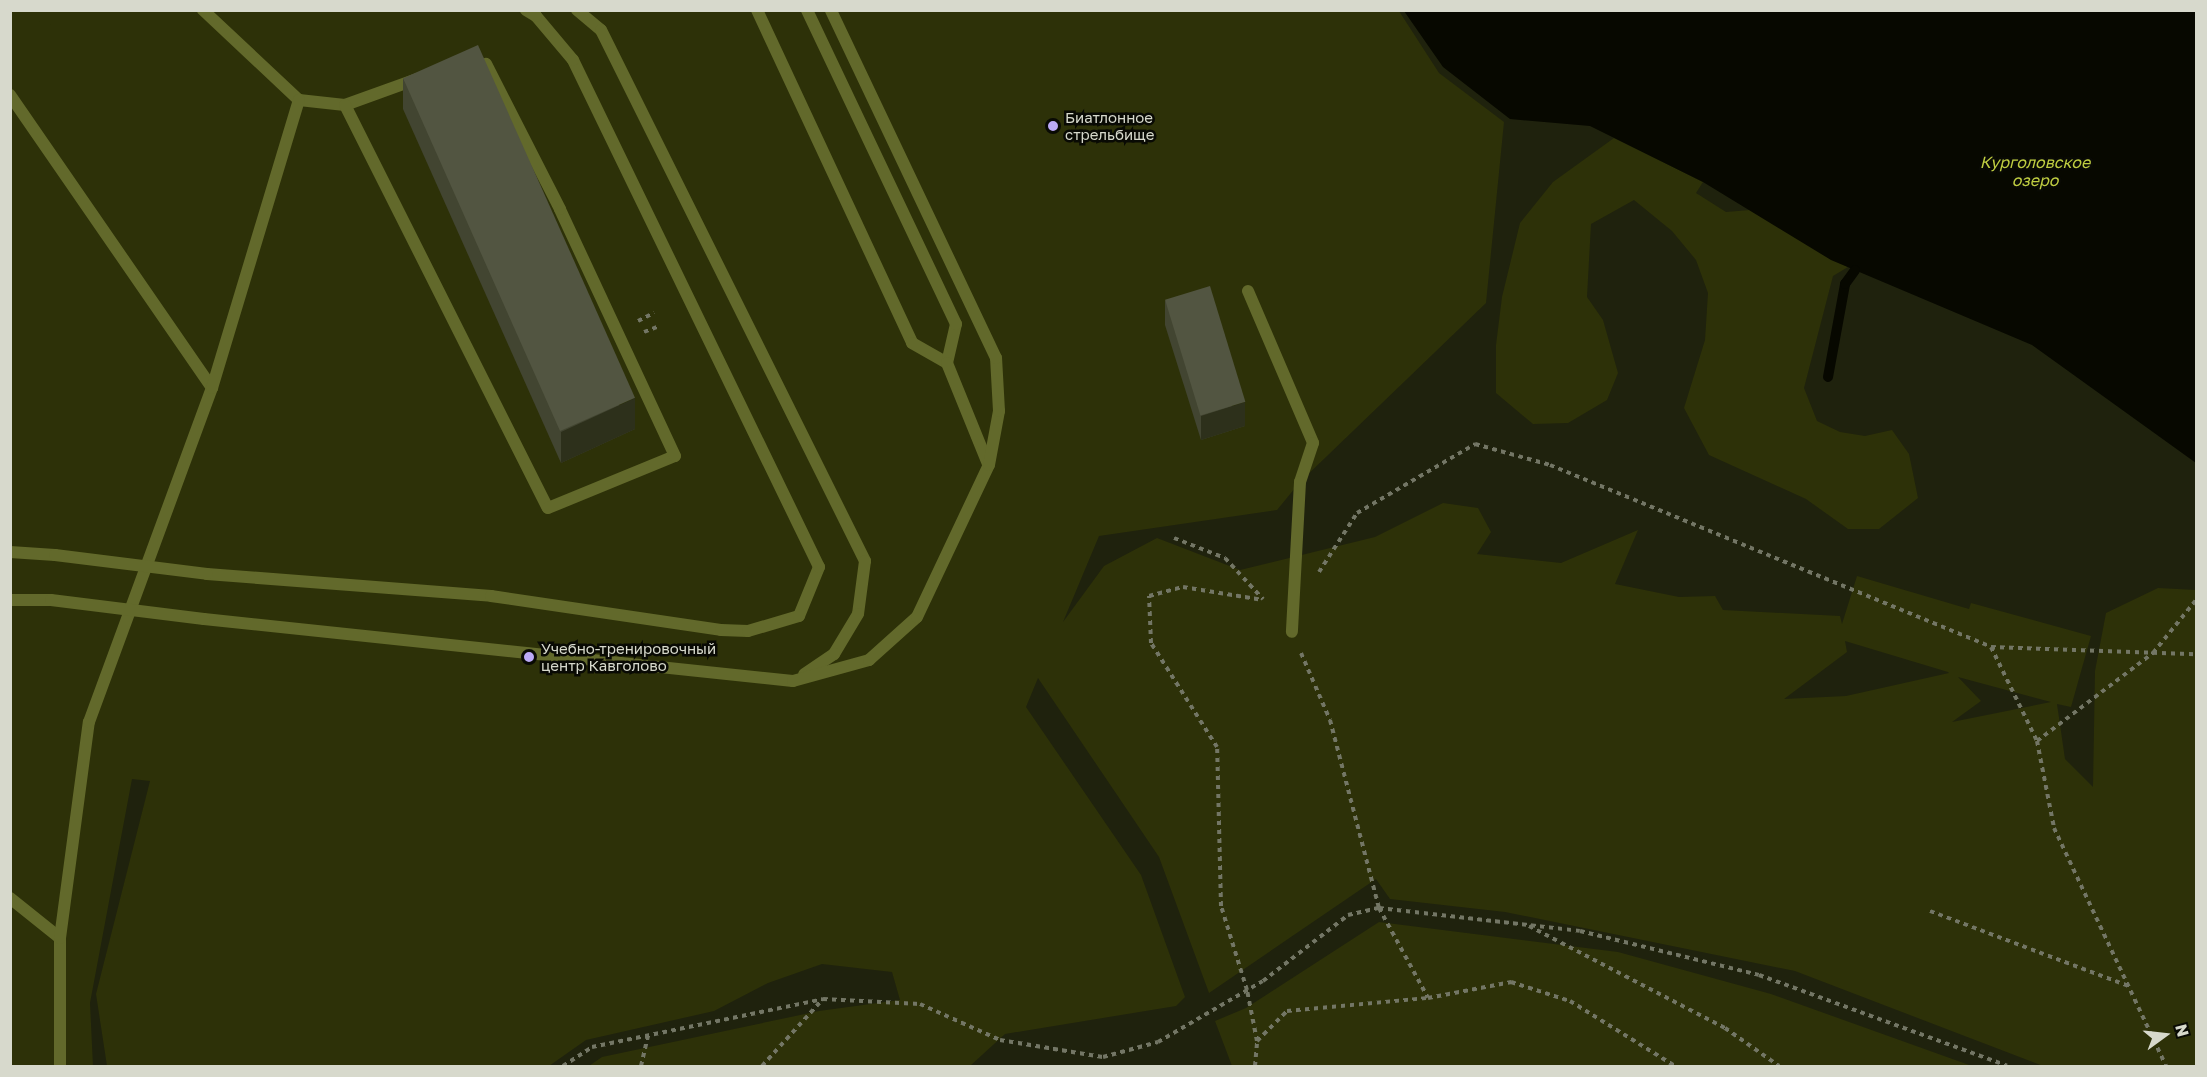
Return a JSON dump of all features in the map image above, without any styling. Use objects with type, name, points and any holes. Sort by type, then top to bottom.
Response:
[{"type":"lane","points":[[203,10],[299,100],[345,105],[429,75]]},
{"type":"lane","points":[[10,552],[55,555],[207,574],[491,596],[721,630],[748,631],[800,616],[819,567],[573,60],[536,16],[526,10]]},
{"type":"lane","points":[[577,10],[601,30],[865,561],[858,614],[834,654],[793,681]]},
{"type":"lane","points":[[757,10],[912,342],[947,363]]},
{"type":"lane","points":[[807,10],[956,324],[947,363],[988,465]]},
{"type":"lane","points":[[10,600],[51,600],[204,619],[793,681],[869,660],[917,617],[988,465],[999,411],[996,358],[831,10]]},
{"type":"lane","points":[[345,105],[548,508],[675,456],[560,209],[482,56],[471,60]]},
{"type":"lane","points":[[10,95],[212,388]]},
{"type":"lane","points":[[60,1066],[60,938],[89,722],[212,388],[299,100]]},
{"type":"lane","points":[[1248,291],[1313,443],[1300,482],[1295,611],[1292,632]]},
{"type":"lane","points":[[10,898],[60,938]]},
{"type":"path","points":[[1295,611],[1358,513],[1475,444],[1550,465],[1991,647],[2196,654]]},
{"type":"path","points":[[1174,538],[1225,558],[1292,632],[1330,720],[1379,908],[1428,998]]},
{"type":"path","points":[[1255,1066],[1257,1041],[1247,990],[1221,906],[1217,747],[1151,643],[1149,596],[1183,587],[1263,600]]},
{"type":"path","points":[[2037,741],[2153,652],[2196,600]]},
{"type":"path","points":[[1991,647],[2037,741],[2054,828],[2166,1066]]},
{"type":"path","points":[[563,1066],[592,1047],[823,999],[920,1004],[1000,1040],[1103,1057],[1158,1042],[1247,990],[1348,915],[1379,908],[1580,931],[1759,975],[2007,1066]]},
{"type":"path","points":[[1930,911],[2129,986]]},
{"type":"path","points":[[1524,924],[1725,1028],[1779,1066]]},
{"type":"path","points":[[1257,1041],[1287,1011],[1428,998],[1511,982],[1570,1001],[1675,1066]]},
{"type":"path","points":[[762,1066],[823,999]]},
{"type":"path","points":[[641,1066],[648,1036]]},
{"type":"green space","name":"Учебно-тренировочный центр Кавголово","points":[[10,11],[1399,11],[1439,73],[1504,122],[1486,303],[1300,482],[1277,510],[1099,536],[1063,622],[1104,566],[1157,538],[1240,570],[1375,537],[1443,503],[1478,508],[1491,532],[1477,554],[1561,563],[1638,530],[1615,584],[1679,597],[1715,596],[1723,610],[1840,616],[1842,624],[1857,576],[1969,609],[1971,603],[2091,636],[2071,707],[2057,704],[2065,759],[2093,787],[2095,671],[2106,613],[2158,588],[2196,590],[2196,1066],[2043,1066],[1795,971],[1505,912],[1390,899],[1376,879],[1209,993],[1159,857],[1038,678],[1026,707],[1141,875],[1185,997],[1176,1006],[1005,1034],[970,1066],[589,1066],[602,1057],[819,1011],[900,1000],[892,972],[822,964],[768,983],[714,1011],[586,1040],[549,1066],[107,1066],[96,994],[150,781],[132,779],[90,1003],[93,1066],[11,1066]],"holes":[[[1845,641],[1948,672],[1949,673],[1846,696],[1784,699],[1847,652]],[[1958,677],[2051,702],[1952,722],[1981,701]]]},
{"type":"green space","points":[[1614,138],[1703,182],[1696,193],[1726,212],[1750,210],[1848,267],[1833,276],[1804,388],[1817,421],[1840,432],[1865,436],[1892,430],[1909,454],[1918,498],[1879,529],[1848,529],[1806,499],[1709,455],[1684,408],[1705,340],[1708,293],[1696,260],[1672,231],[1634,200],[1591,224],[1587,297],[1603,320],[1618,373],[1607,400],[1568,423],[1533,424],[1496,393],[1496,345],[1502,297],[1520,223],[1553,182]]},
{"type":"green space","points":[[1379,922],[1618,952],[1771,994],[1972,1066],[1232,1066],[1215,1021],[1246,1008]]},
{"type":"water","name":"Курголовское озеро","points":[[1404,11],[2196,11],[2196,463],[2032,345],[1831,260],[1703,182],[1590,126],[1510,119],[1443,67]]},
{"type":"building","points":[[478,45],[635,398],[560,431],[403,78]]},
{"type":"building","points":[[1210,286],[1245,402],[1200,415],[1165,300]]},
{"type":"waterway","points":[[1828,377],[1845,284],[1855,270]]},
{"type":"place","name":"Биатлонное стрельбище","points":[[1053,126]]},
{"type":"place","name":"Учебно-тренировочный центр Кавголово","points":[[529,657]]}]
